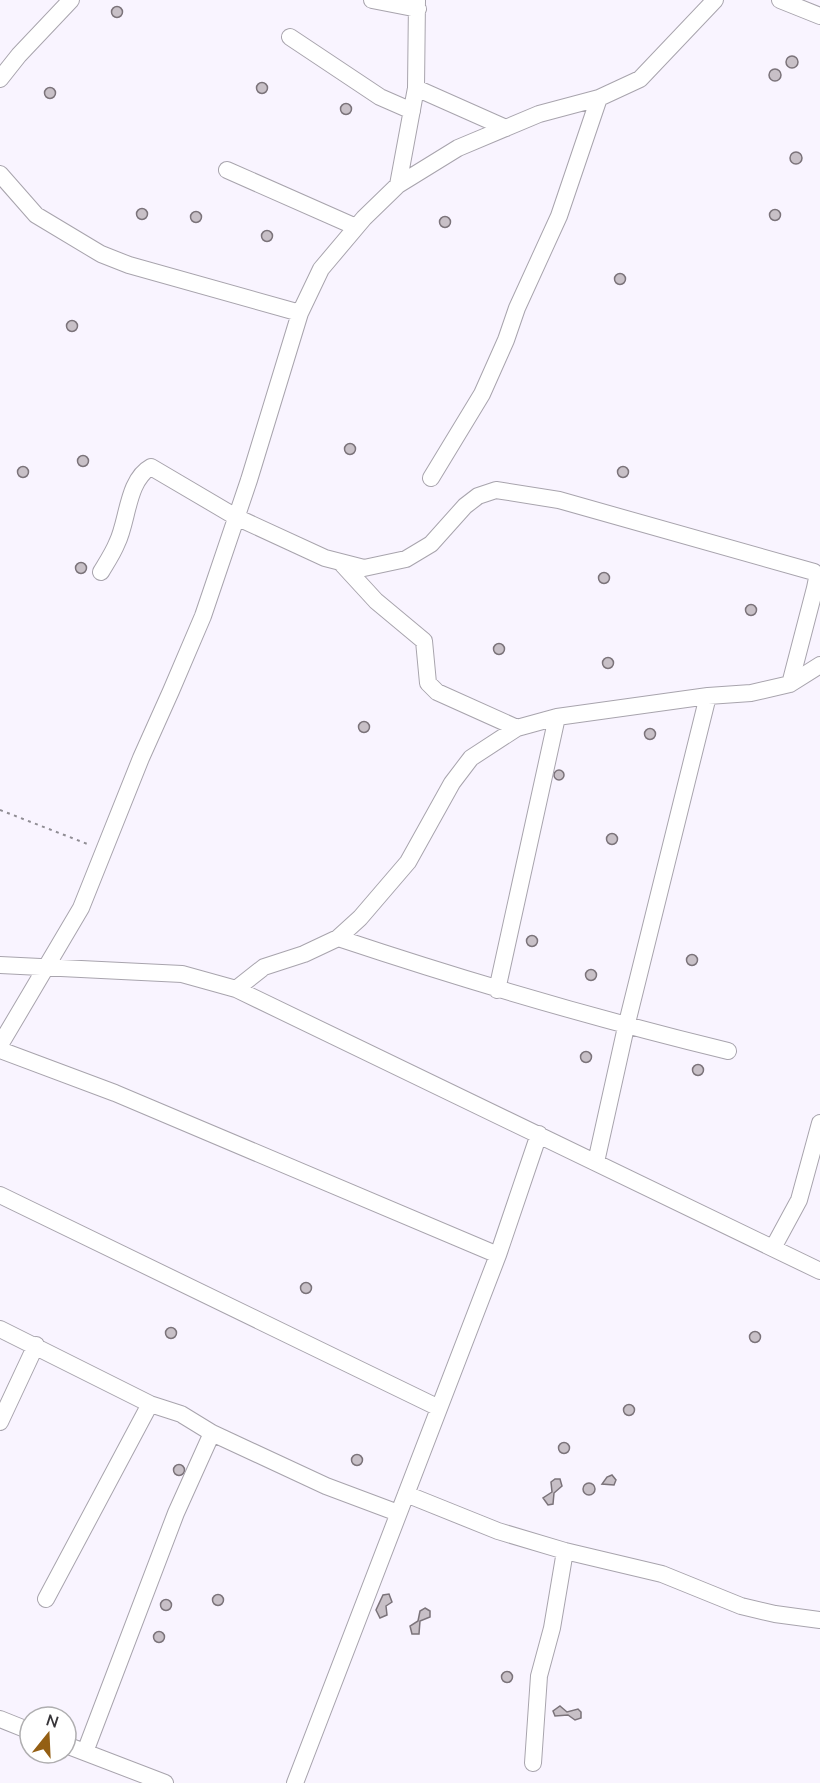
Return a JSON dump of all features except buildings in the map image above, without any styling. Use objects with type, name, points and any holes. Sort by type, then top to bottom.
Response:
[{"type":"street","points":[[0,79],[19,55],[71,0]]},
{"type":"street","points":[[372,0],[380,4],[417,5],[416,88],[398,185]]},
{"type":"street","points":[[0,1045],[81,908],[202,616],[300,313],[321,269],[356,227],[398,185],[458,148],[538,114],[599,98],[640,79],[694,19],[715,0]]},
{"type":"street","points":[[780,0],[820,16]]},
{"type":"street","points":[[290,37],[380,97],[412,111]]},
{"type":"street","points":[[416,88],[506,128]]},
{"type":"street","points":[[431,478],[482,394],[506,340],[517,308],[559,216],[599,98]]},
{"type":"street","points":[[227,170],[356,227]]},
{"type":"street","points":[[0,174],[36,215],[101,254],[129,266],[300,313]]},
{"type":"street","points":[[101,572],[118,542],[136,484],[144,471],[151,468],[236,516],[342,564],[364,568],[406,559],[431,544],[465,506],[478,496],[496,490],[559,500],[643,521],[809,569],[818,568],[790,684]]},
{"type":"street","points":[[342,564],[376,601],[424,641],[428,683],[436,692],[517,728]]},
{"type":"street","points":[[236,989],[264,967],[304,954],[338,938],[360,918],[408,862],[452,783],[471,758],[517,728],[557,717],[708,696],[751,693],[790,684],[820,665]]},
{"type":"street","points":[[596,1162],[626,1027],[708,696]]},
{"type":"street","points":[[497,990],[557,717]]},
{"type":"street","points":[[338,938],[497,990],[626,1027],[728,1051]]},
{"type":"street","points":[[0,965],[182,974],[236,989],[820,1271]]},
{"type":"street","points":[[0,1050],[115,1093],[498,1255]]},
{"type":"street","points":[[773,1248],[799,1200],[820,1123]]},
{"type":"street","points":[[295,1783],[498,1255],[539,1134]]},
{"type":"street","points":[[0,1196],[439,1408]]},
{"type":"street","points":[[0,1329],[150,1404],[182,1414],[212,1433],[326,1486],[398,1513]]},
{"type":"street","points":[[0,1422],[36,1346]]},
{"type":"street","points":[[46,1599],[150,1404]]},
{"type":"street","points":[[85,1752],[176,1513],[212,1433]]},
{"type":"street","points":[[406,1494],[498,1531],[565,1551],[662,1574],[741,1606],[775,1614],[820,1620]]},
{"type":"street","points":[[533,1763],[538,1676],[552,1628],[565,1551]]},
{"type":"street","points":[[0,1719],[18,1726]]},
{"type":"street","points":[[78,1749],[165,1783]]},
{"type":"path","points":[[0,810],[105,850]]}]
